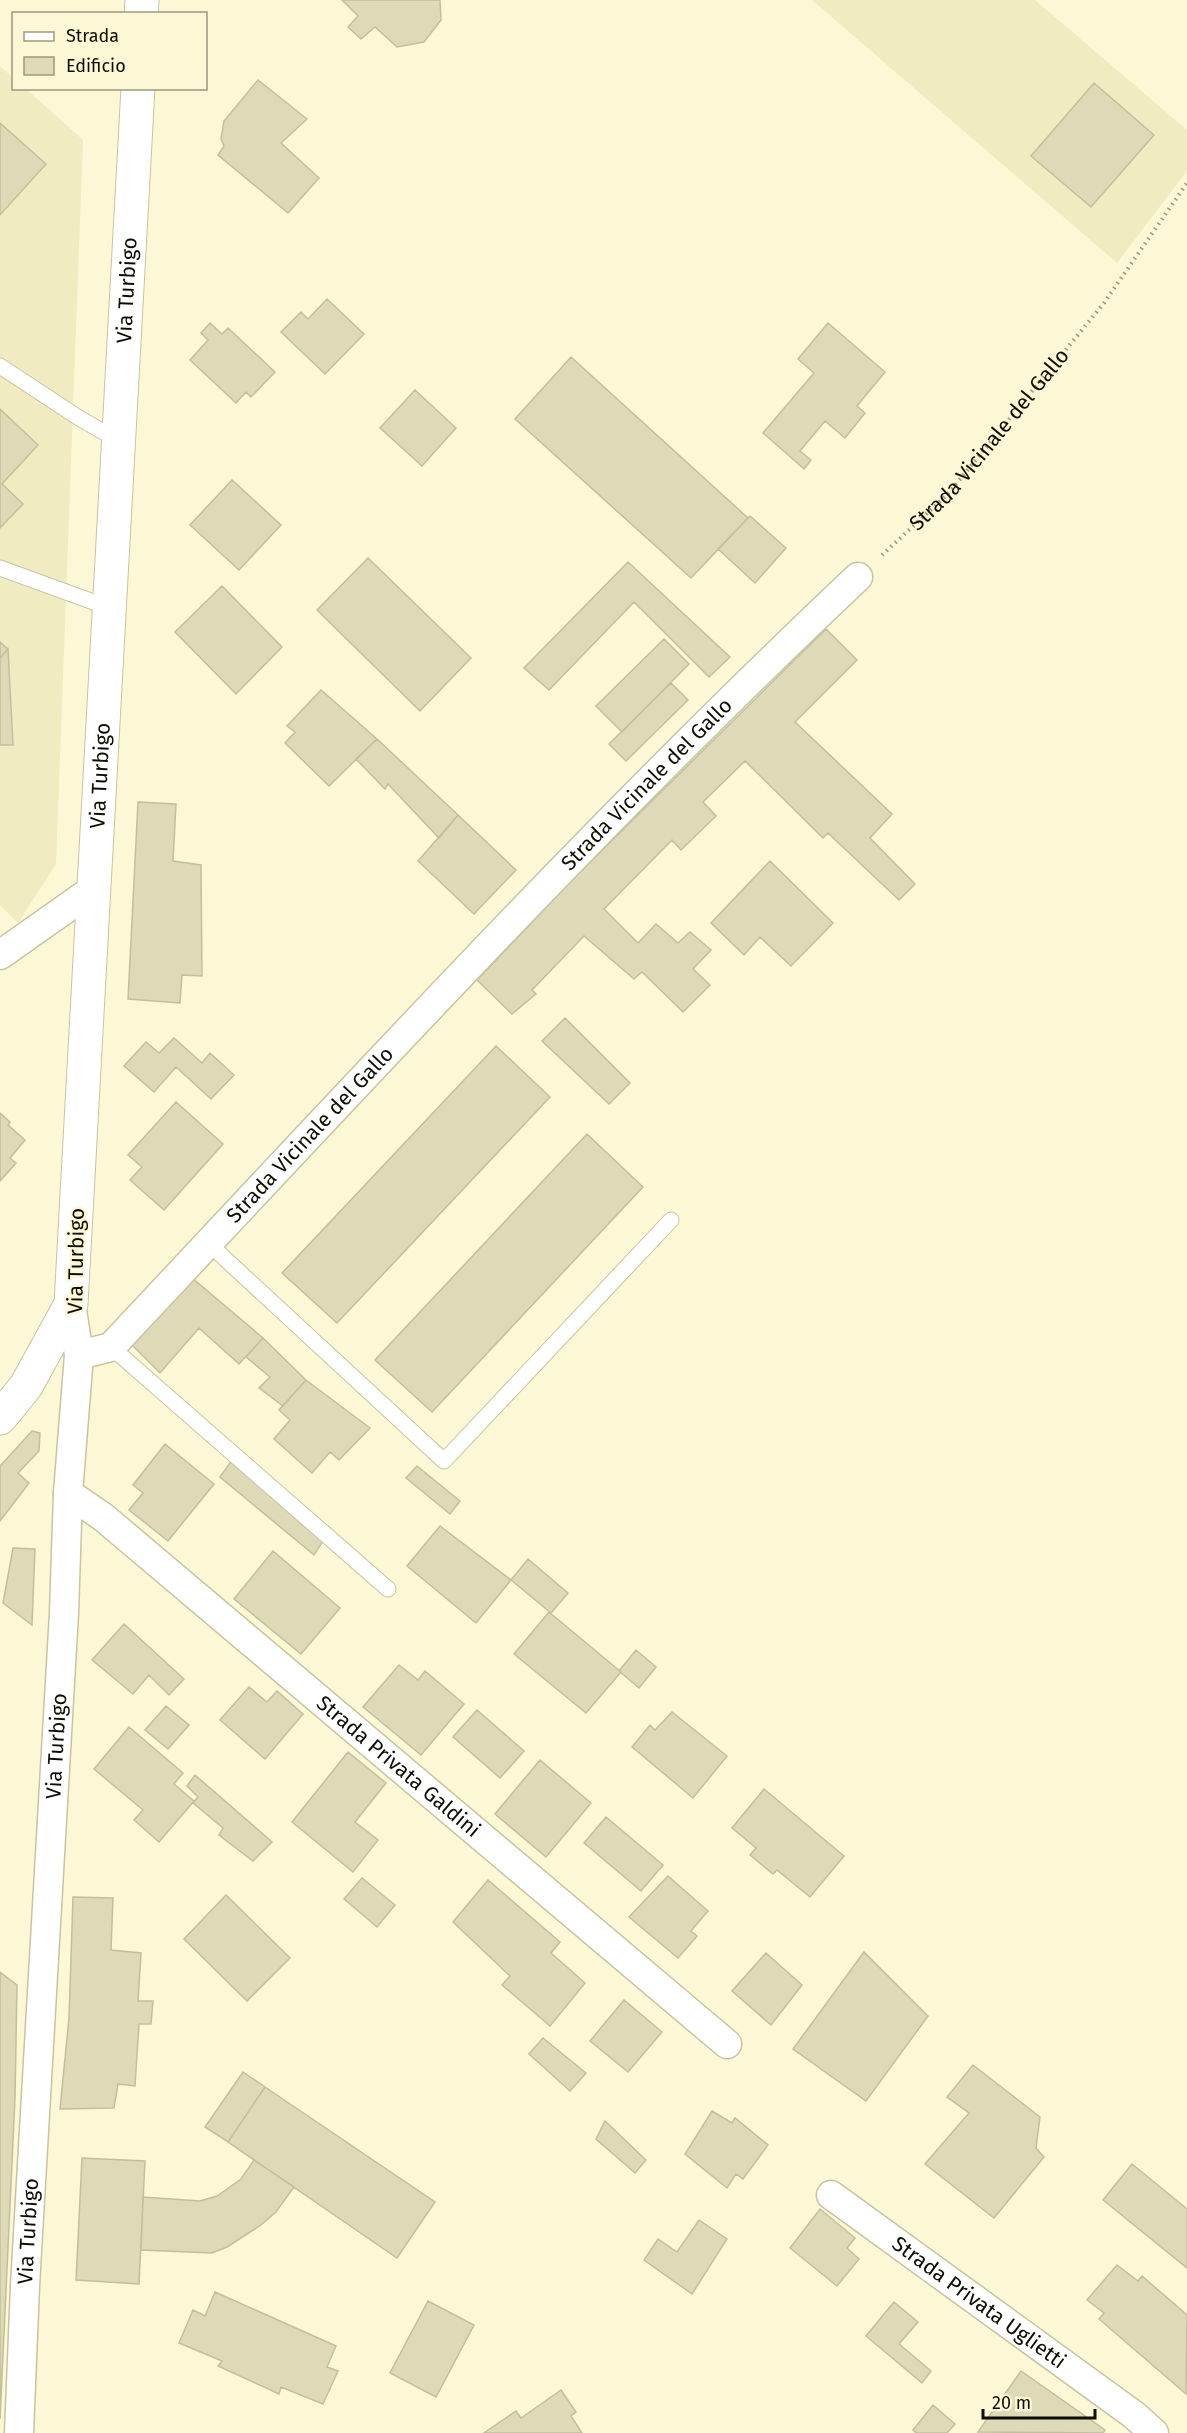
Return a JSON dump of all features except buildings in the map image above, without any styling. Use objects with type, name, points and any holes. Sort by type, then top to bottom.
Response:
[{"type":"main road","name":"Via Turbigo","points":[[71,1304],[138,90]]},
{"type":"main road","points":[[0,1418],[26,1386],[71,1304]]},
{"type":"street","name":"Strada Vicinale del Gallo","points":[[111,1347],[473,962],[750,679],[858,577]]},
{"type":"street","points":[[0,955],[95,888]]},
{"type":"street","name":"Via Turbigo","points":[[19,2433],[25,2286],[63,1625],[68,1493],[79,1355],[71,1304]]},
{"type":"street","points":[[79,1355],[111,1347]]},
{"type":"street","name":"Strada Privata Galdini","points":[[68,1493],[102,1517],[727,2044]]},
{"type":"street","name":"Strada Privata Uglietti","points":[[831,2195],[1134,2415],[1154,2433]]},
{"type":"lane","points":[[0,366],[119,442]]},
{"type":"lane","points":[[0,567],[110,608]]},
{"type":"lane","points":[[208,1243],[444,1461],[671,1220]]},
{"type":"lane","points":[[111,1347],[388,1589]]},
{"type":"path","name":"Strada Vicinale del Gallo","points":[[858,577],[948,494],[1104,303],[1187,183]]},
{"type":"shaded area","points":[[812,0],[1035,0],[1187,130],[1187,171],[1117,263]]},
{"type":"shaded area","points":[[0,66],[12,77],[12,90],[27,90],[83,140],[56,864],[18,923],[0,905]]}]
